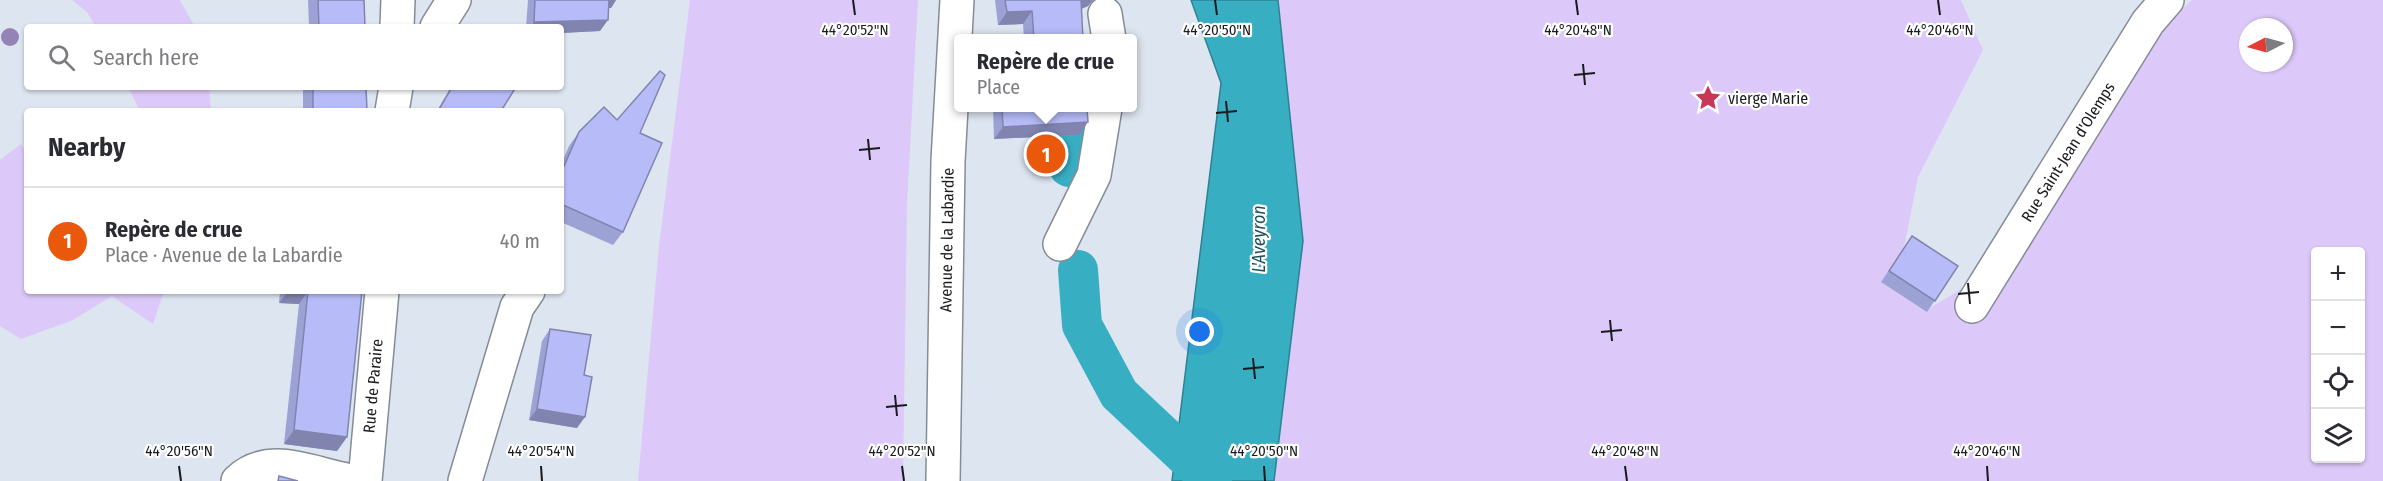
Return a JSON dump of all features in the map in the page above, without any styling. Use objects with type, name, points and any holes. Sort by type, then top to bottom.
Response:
[{"type":"street","points":[[397,24],[398,0]]},
{"type":"street","points":[[439,24],[454,0]]},
{"type":"street","name":"Avenue de la Labardie","points":[[955,34],[957,0]]},
{"type":"street","name":"Rue Saint-Jean d'Olemps","points":[[1972,306],[2148,22],[2167,0]]},
{"type":"street","name":"Avenue de la Labardie","points":[[943,481],[948,161],[954,54]]},
{"type":"street","points":[[392,108],[396,90]]},
{"type":"street","points":[[1060,244],[1094,175],[1104,112]]},
{"type":"street","name":"Rue de Paraire","points":[[365,481],[382,294]]},
{"type":"street","points":[[465,481],[517,307],[526,294]]},
{"type":"street","points":[[238,481],[246,474],[267,466],[281,465],[353,481]]},
{"type":"shaded area","points":[[72,0],[180,0],[193,24],[94,24],[87,12]]},
{"type":"shaded area","points":[[690,0],[918,0],[907,205],[903,481],[638,481],[659,246]]},
{"type":"shaded area","points":[[1267,0],[1961,0],[1983,50],[1918,177],[1904,248],[1925,311],[2019,254],[2170,20],[2192,0],[2383,0],[2383,481],[1222,481]]},
{"type":"shaded area","points":[[130,90],[209,90],[211,108],[138,107]]},
{"type":"shaded area","points":[[21,144],[24,149],[24,294],[163,294],[153,324],[112,296],[73,320],[21,339],[0,326],[0,160]]},
{"type":"water","name":"L'Aveyron","points":[[1191,0],[1278,0],[1303,241],[1274,481],[1172,481],[1221,83]]},
{"type":"building","points":[[318,0],[364,0],[365,24],[319,24]]},
{"type":"building","points":[[535,0],[609,0],[608,20],[534,22]]},
{"type":"building","points":[[1005,0],[1081,0],[1083,34],[1034,34],[1032,11],[1007,12]]},
{"type":"building","points":[[660,71],[665,75],[640,133],[662,143],[623,232],[564,205],[564,166],[579,132],[604,107],[617,120]]},
{"type":"building","points":[[313,90],[366,90],[367,108],[313,108]]},
{"type":"building","points":[[450,90],[514,90],[503,108],[440,108]]},
{"type":"building","points":[[1002,112],[1087,112],[1088,122],[1003,127]]},
{"type":"building","points":[[1912,236],[1958,266],[1935,301],[1889,271]]},
{"type":"building","points":[[308,294],[362,294],[347,437],[294,430]]},
{"type":"building","points":[[550,329],[591,335],[584,375],[592,377],[585,417],[537,409]]},
{"type":"building","points":[[279,476],[298,481],[278,481]]},
{"type":"waterway","points":[[1064,112],[1069,167]]},
{"type":"waterway","points":[[1078,270],[1082,325],[1119,394],[1212,481]]},
{"type":"place","name":"vierge Marie","points":[[1708,98]]},
{"type":"place","name":"Repère de crue","points":[[1046,154]]}]
